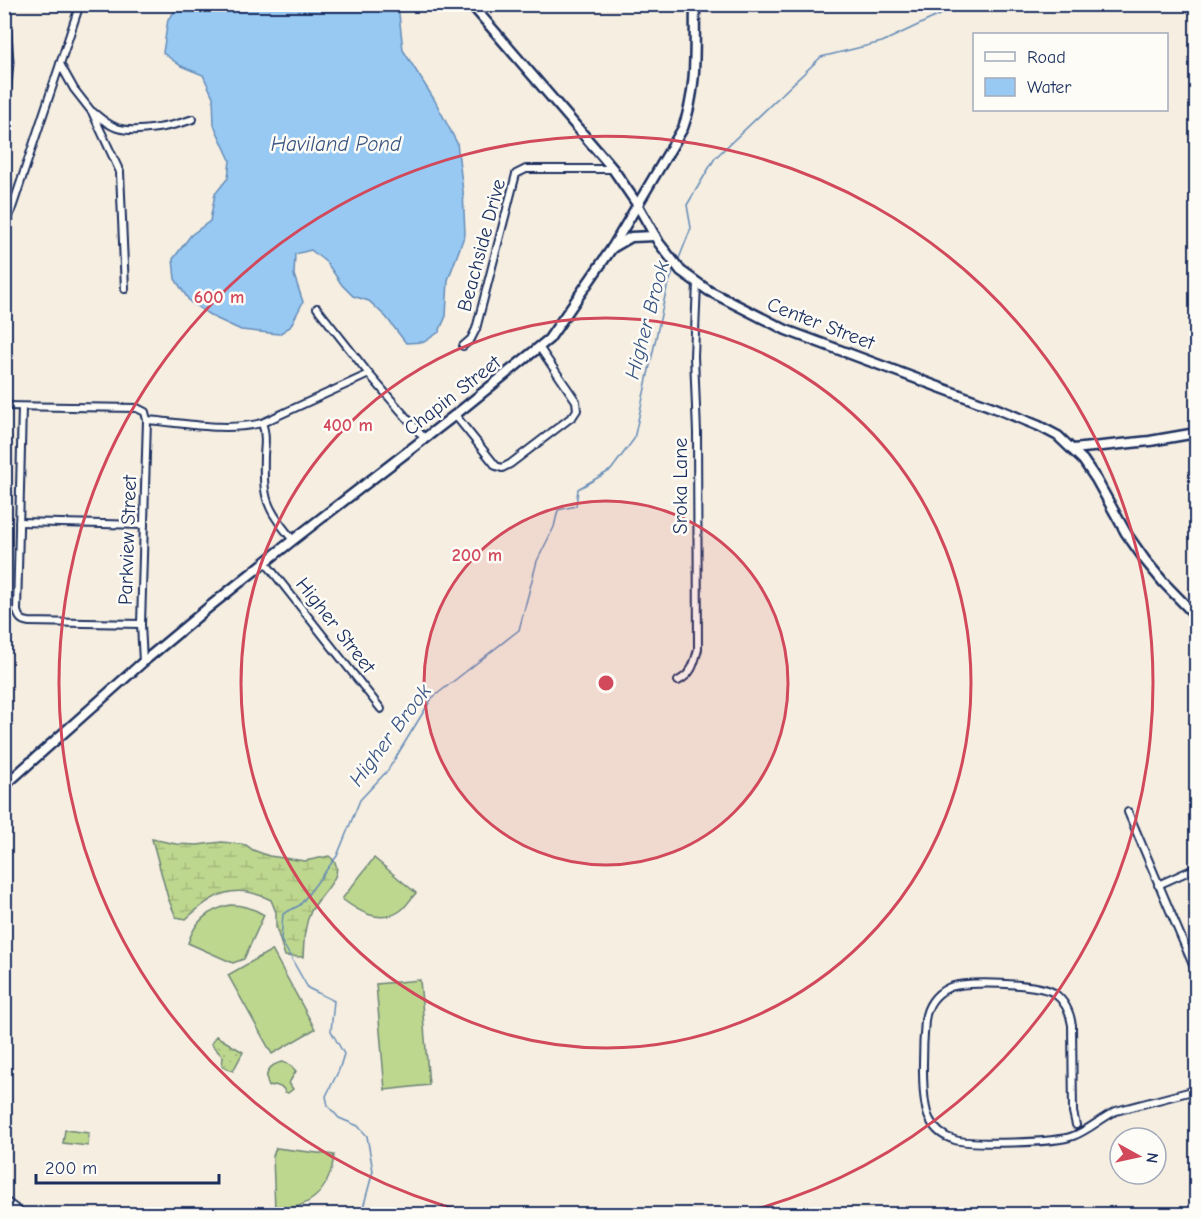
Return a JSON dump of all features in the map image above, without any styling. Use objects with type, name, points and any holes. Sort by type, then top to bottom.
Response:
[{"type":"highway","points":[[4,17],[7,62],[4,99]]},
{"type":"highway","points":[[4,87],[7,62]]},
{"type":"main road","name":"Center Street","points":[[471,4],[613,169],[655,236],[681,271],[737,307],[786,330],[1039,426],[1060,438],[1073,449],[1091,472],[1142,556],[1164,584],[1195,611]]},
{"type":"main road","name":"Chapin Street","points":[[4,786],[143,662],[265,562],[455,415],[539,347],[556,330],[612,248],[683,128],[690,108],[694,82],[694,4]]},
{"type":"main road","points":[[612,248],[631,237],[655,236]]},
{"type":"main road","points":[[1073,449],[1150,441],[1197,433]]},
{"type":"street","points":[[4,232],[80,4]]},
{"type":"street","points":[[60,64],[74,89],[93,112],[120,172],[125,289]]},
{"type":"street","points":[[93,112],[116,128],[128,129],[173,125],[193,119]]},
{"type":"street","name":"Beachside Drive","points":[[463,346],[471,339],[476,329],[516,174],[526,169],[613,169]]},
{"type":"street","name":"Sroka Lane","points":[[678,681],[686,678],[692,670],[698,650],[697,433],[694,356],[697,283]]},
{"type":"street","points":[[317,308],[424,438]]},
{"type":"street","points":[[455,415],[496,466],[502,468],[573,416],[577,410],[576,400],[539,347]]},
{"type":"street","points":[[4,406],[137,408],[145,412],[147,420],[228,428],[243,427],[262,423],[369,374]]},
{"type":"street","points":[[22,407],[17,611],[22,620],[29,622],[141,624]]},
{"type":"street","name":"Parkview Street","points":[[143,662],[141,624],[147,420]]},
{"type":"street","points":[[262,423],[265,435],[264,492],[277,521],[293,540]]},
{"type":"street","points":[[20,522],[144,525]]},
{"type":"street","name":"Higher Street","points":[[265,562],[381,710]]},
{"type":"street","points":[[1128,812],[1197,972]]},
{"type":"street","points":[[1158,885],[1197,868]]},
{"type":"street","points":[[1076,1125],[1073,1112],[1072,1025],[1069,1012],[1060,998],[1037,986],[967,984],[951,986],[937,996],[930,1004],[924,1020],[925,1106],[933,1125],[951,1138],[966,1142],[1060,1140],[1075,1136],[1116,1111],[1197,1090]]},
{"type":"street","points":[[4,1200],[23,1215]]},
{"type":"green space","points":[[152,839],[176,844],[197,845],[222,842],[246,845],[269,856],[305,861],[329,856],[335,862],[337,869],[332,883],[311,911],[305,934],[303,957],[285,956],[276,927],[276,912],[271,900],[258,895],[236,891],[225,893],[206,903],[186,919],[176,917],[168,898]]},
{"type":"green space","points":[[374,858],[416,893],[402,909],[385,917],[362,912],[342,899]]},
{"type":"green space","points":[[230,905],[248,907],[264,915],[244,959],[233,963],[188,943],[194,928],[203,918],[215,910]]},
{"type":"green space","points":[[272,950],[315,1029],[272,1054],[228,975]]},
{"type":"green space","points":[[420,980],[429,1085],[385,1090],[376,984]]},
{"type":"green space","points":[[216,1036],[243,1052],[233,1071],[222,1066],[223,1057],[211,1044]]},
{"type":"green space","points":[[283,1062],[296,1071],[289,1083],[293,1089],[288,1093],[275,1085],[269,1087],[267,1082],[267,1074],[271,1067]]},
{"type":"green space","points":[[65,1130],[89,1133],[88,1146],[63,1143]]},
{"type":"green space","points":[[276,1148],[334,1155],[328,1179],[323,1188],[308,1202],[288,1209],[275,1210],[273,1156]]},
{"type":"water","name":"Haviland Pond","points":[[181,5],[398,5],[403,50],[434,99],[457,143],[465,234],[448,280],[446,316],[439,332],[424,342],[406,343],[386,317],[369,301],[353,296],[342,285],[327,263],[311,250],[295,254],[294,275],[303,302],[290,327],[279,334],[241,330],[213,317],[190,302],[175,279],[173,259],[191,235],[210,221],[215,194],[228,178],[230,160],[214,125],[213,97],[203,75],[181,66],[163,53],[168,19]]},
{"type":"waterway","name":"Higher Brook","points":[[678,261],[691,228],[687,205],[715,158],[821,57],[882,42],[963,4]]},
{"type":"waterway","name":"Higher Brook","points":[[356,1214],[363,1208],[373,1171],[367,1136],[358,1126],[339,1118],[328,1106],[326,1096],[344,1054],[331,1031],[334,1001],[308,988],[281,940],[283,914],[300,905],[337,856],[360,800],[388,770],[432,698],[519,630],[537,561],[554,527],[558,510],[576,506],[578,489],[611,470],[634,439],[667,287],[675,268]]}]
